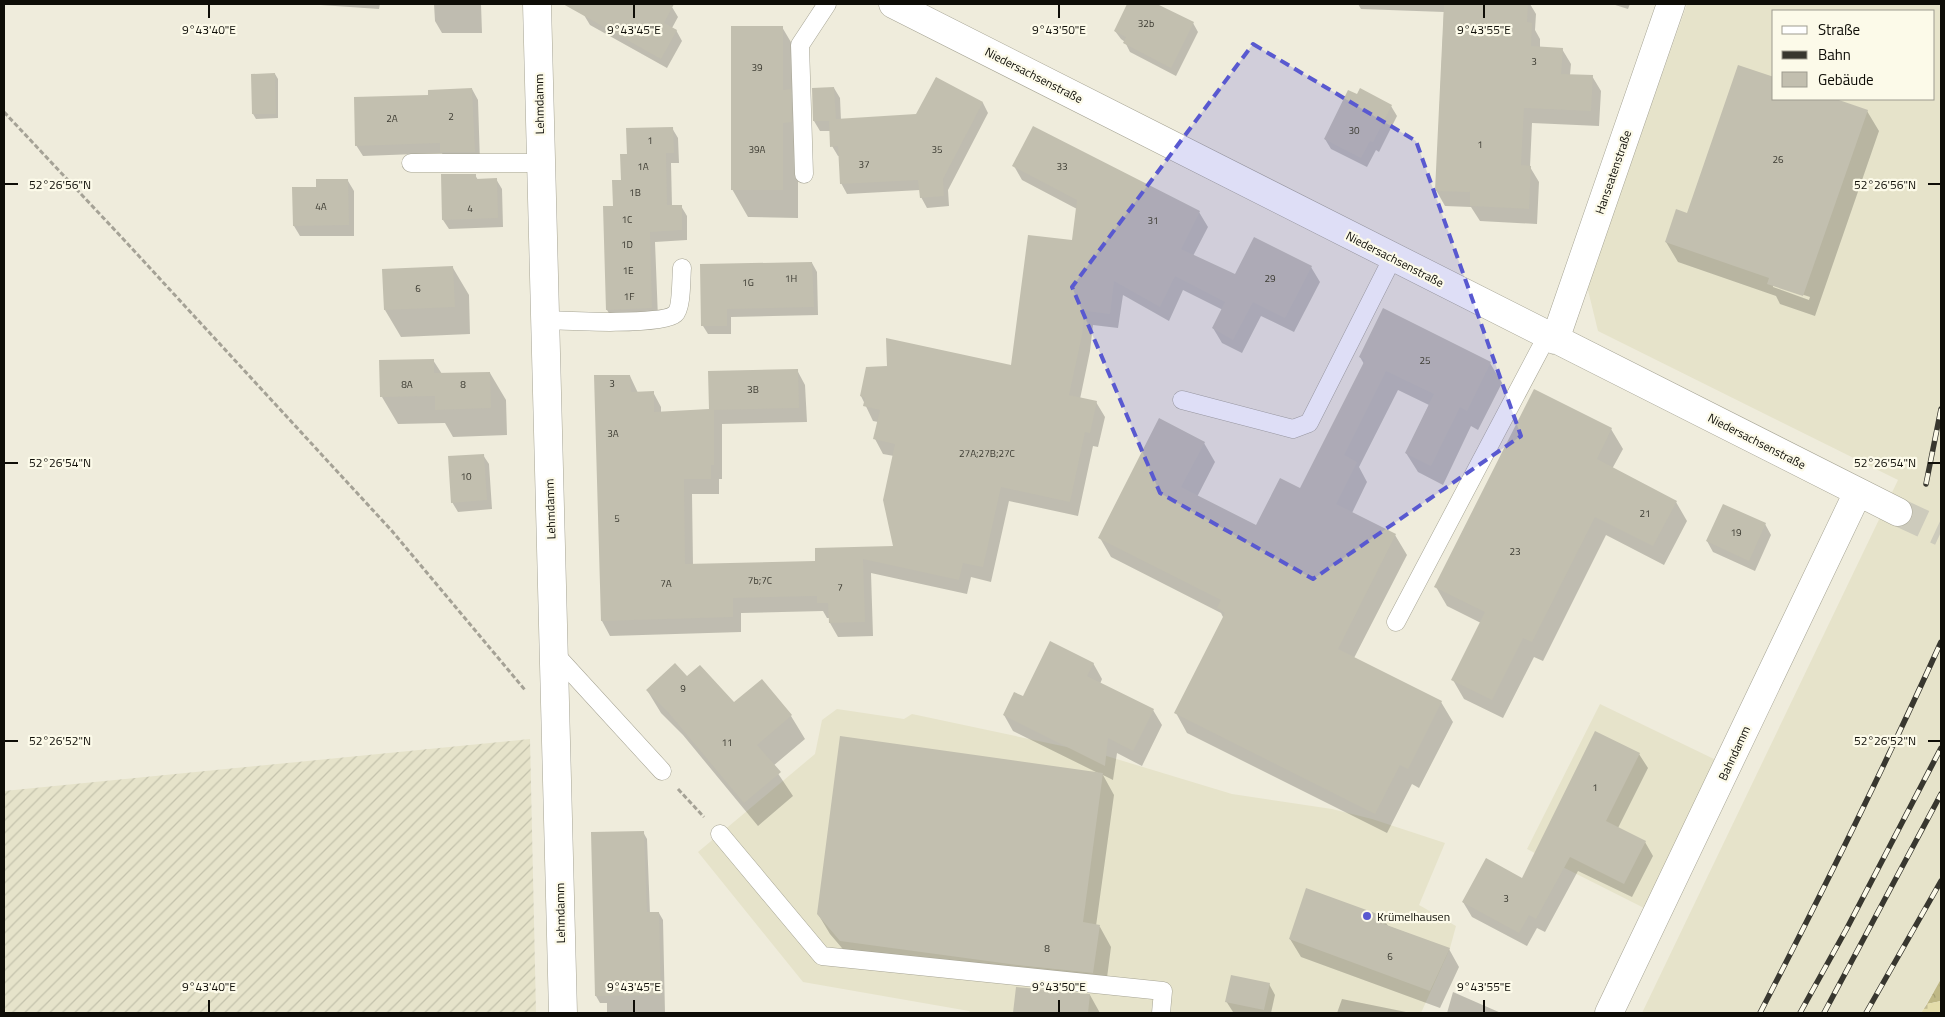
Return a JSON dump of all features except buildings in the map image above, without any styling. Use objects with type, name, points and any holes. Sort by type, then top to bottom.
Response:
[{"type":"street","name":"Lehmdamm","points":[[537,4],[563,1013]]},
{"type":"street","name":"Niedersachsenstraße","points":[[893,4],[1898,512]]},
{"type":"street","name":"Hanseatenstraße","points":[[1551,338],[1671,4]]},
{"type":"street","name":"Bahndamm","points":[[1610,1013],[1858,492]]},
{"type":"lane","points":[[804,174],[800,45],[827,4]]},
{"type":"lane","points":[[411,163],[541,163]]},
{"type":"lane","points":[[1182,400],[1293,429],[1309,423],[1393,257]]},
{"type":"lane","points":[[545,320],[650,320],[670,316],[675,314],[679,308],[682,268]]},
{"type":"lane","points":[[1396,622],[1551,338]]},
{"type":"lane","points":[[554,652],[662,771]]},
{"type":"lane","points":[[720,834],[822,956],[1163,991],[1162,1013]]},
{"type":"path","points":[[4,112],[392,531],[528,693]]},
{"type":"path","points":[[662,771],[720,834]]},
{"type":"highlighted area","points":[[1253,44],[1416,141],[1521,436],[1313,579],[1160,493],[1072,287]]},
{"type":"shaded area","points":[[1687,4],[1941,4],[1941,979],[1921,1013],[1642,1013],[1898,480],[1598,331],[1587,286]]},
{"type":"shaded area","points":[[1600,704],[1716,760],[1644,908],[1527,849]]},
{"type":"shaded area","points":[[837,709],[904,719],[912,714],[1100,754],[1232,794],[1332,809],[1372,819],[1445,843],[1419,905],[1456,926],[1450,948],[1421,1013],[971,1013],[969,1011],[803,982],[698,852],[815,754],[822,720]]},
{"type":"shaded area","points":[[530,739],[536,1013],[4,1013],[4,791]]},
{"type":"green space","points":[[1941,979],[1941,1001],[1927,1004]]},
{"type":"green space","points":[[1941,1001],[1941,1013],[1921,1013],[1927,1004]]},
{"type":"tunnel","points":[[1898,512],[1941,532]]},
{"type":"railway","points":[[1926,484],[1941,409]]},
{"type":"railway","points":[[1760,1013],[1853,829],[1941,642]]},
{"type":"railway","points":[[1800,1013],[1846,930],[1941,748]]},
{"type":"railway","points":[[1824,1013],[1941,794]]},
{"type":"railway","points":[[1866,1013],[1941,881]]},
{"type":"place","name":"Krümelhausen","points":[[1367,916]]}]
